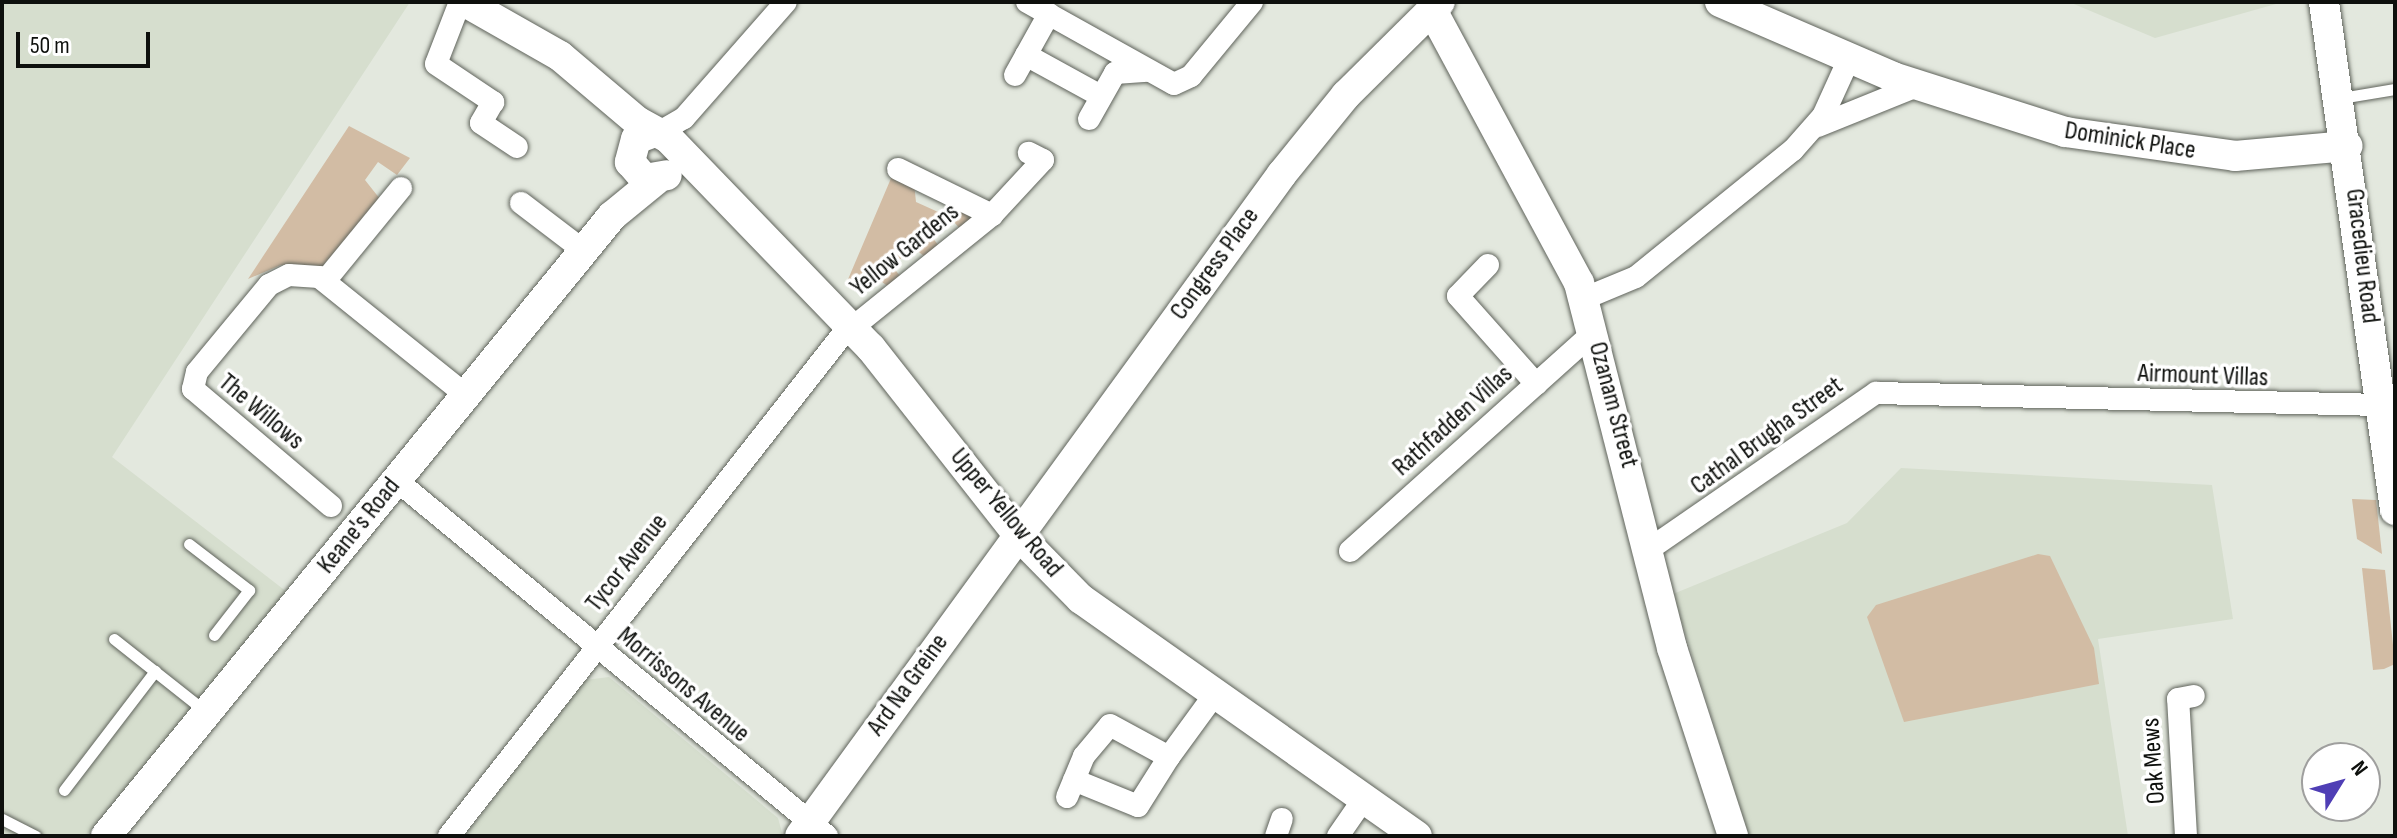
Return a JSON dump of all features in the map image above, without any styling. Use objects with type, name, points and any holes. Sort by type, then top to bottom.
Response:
[{"type":"street","points":[[517,147],[481,123],[493,102],[436,64],[463,2],[560,56],[610,96],[659,149],[786,2]]},
{"type":"street","points":[[1027,2],[1174,84],[1187,80],[1252,2]]},
{"type":"street","name":"Dominick Place","points":[[1720,2],[1917,86],[2065,132],[2158,149],[2257,157],[2348,146]]},
{"type":"street","name":"Gracedieu Road","points":[[2324,2],[2348,146],[2395,510]]},
{"type":"street","name":"Ozanam Street","points":[[1432,5],[1557,235],[1583,299],[1648,550],[1733,836]]},
{"type":"street","name":"Congress Place","points":[[1018,535],[1305,144],[1432,5]]},
{"type":"street","points":[[1015,75],[1049,14]]},
{"type":"street","points":[[1026,55],[1101,96]]},
{"type":"street","points":[[1814,129],[1849,59]]},
{"type":"street","points":[[1089,119],[1101,96],[1124,68],[1152,73]]},
{"type":"street","points":[[1583,299],[1636,277],[1814,129],[1861,103],[1917,86]]},
{"type":"street","name":"Upper Yellow Road","points":[[659,149],[695,180],[718,194],[851,326],[1018,535],[1081,599],[1417,836]]},
{"type":"street","name":"Keane's Road","points":[[112,834],[206,712],[612,216],[659,149]]},
{"type":"street","name":"Yellow Gardens","points":[[851,326],[992,215],[1043,160],[1029,153]]},
{"type":"street","name":"Yellow Gardens","points":[[898,169],[992,215]]},
{"type":"street","points":[[401,188],[325,281],[466,395]]},
{"type":"street","points":[[521,203],[584,251]]},
{"type":"street","points":[[1488,265],[1458,296],[1536,384]]},
{"type":"street","name":"The Willows","points":[[325,281],[305,274],[269,285],[193,386],[203,402],[331,506]]},
{"type":"street","name":"Tycor Avenue","points":[[449,836],[851,326]]},
{"type":"street","name":"Rathfadden Villas","points":[[1350,551],[1593,333]]},
{"type":"street","name":"Cathal Brugha Street","points":[[1648,550],[1872,395],[2023,397]]},
{"type":"street","name":"Airmount Villas","points":[[2023,397],[2380,405]]},
{"type":"street","name":"Morrissons Avenue","points":[[396,480],[812,832]]},
{"type":"street","name":"Ard Na Greine","points":[[812,832],[1018,535]]},
{"type":"street","points":[[1169,757],[1112,724],[1070,788],[1140,805],[1169,757],[1215,694]]},
{"type":"street","name":"Oak Mews","points":[[2186,836],[2178,699],[2194,696]]},
{"type":"street","points":[[1338,836],[1365,797]]},
{"type":"lane","points":[[2340,98],[2395,89]]},
{"type":"lane","points":[[189,544],[249,590],[214,635]]},
{"type":"lane","points":[[114,639],[206,712]]},
{"type":"lane","points":[[64,790],[155,671]]},
{"type":"lane","points":[[2,819],[36,836]]},
{"type":"shaded area","points":[[2,2],[410,2],[112,457],[287,592],[86,836],[2,836]]},
{"type":"shaded area","points":[[2069,2],[2276,2],[2276,4],[2155,38]]},
{"type":"shaded area","points":[[349,126],[410,158],[397,175],[378,162],[365,180],[380,199],[321,268],[281,265],[248,279]]},
{"type":"shaded area","points":[[892,176],[914,183],[916,202],[947,216],[955,204],[974,216],[962,231],[953,221],[932,237],[942,250],[927,258],[913,248],[892,266],[901,277],[889,287],[882,282],[860,294],[846,284]]},
{"type":"shaded area","points":[[1901,468],[2212,485],[2233,619],[2098,639],[2128,836],[1749,836],[1673,594],[1847,523]]},
{"type":"shaded area","points":[[2352,499],[2376,500],[2382,554],[2357,539]]},
{"type":"shaded area","points":[[2038,554],[2050,556],[2094,648],[2099,684],[1904,722],[1867,617],[1876,605]]},
{"type":"shaded area","points":[[2362,568],[2385,570],[2395,664],[2384,669],[2373,670]]},
{"type":"shaded area","points":[[609,677],[778,818],[783,836],[465,836],[585,680]]}]
